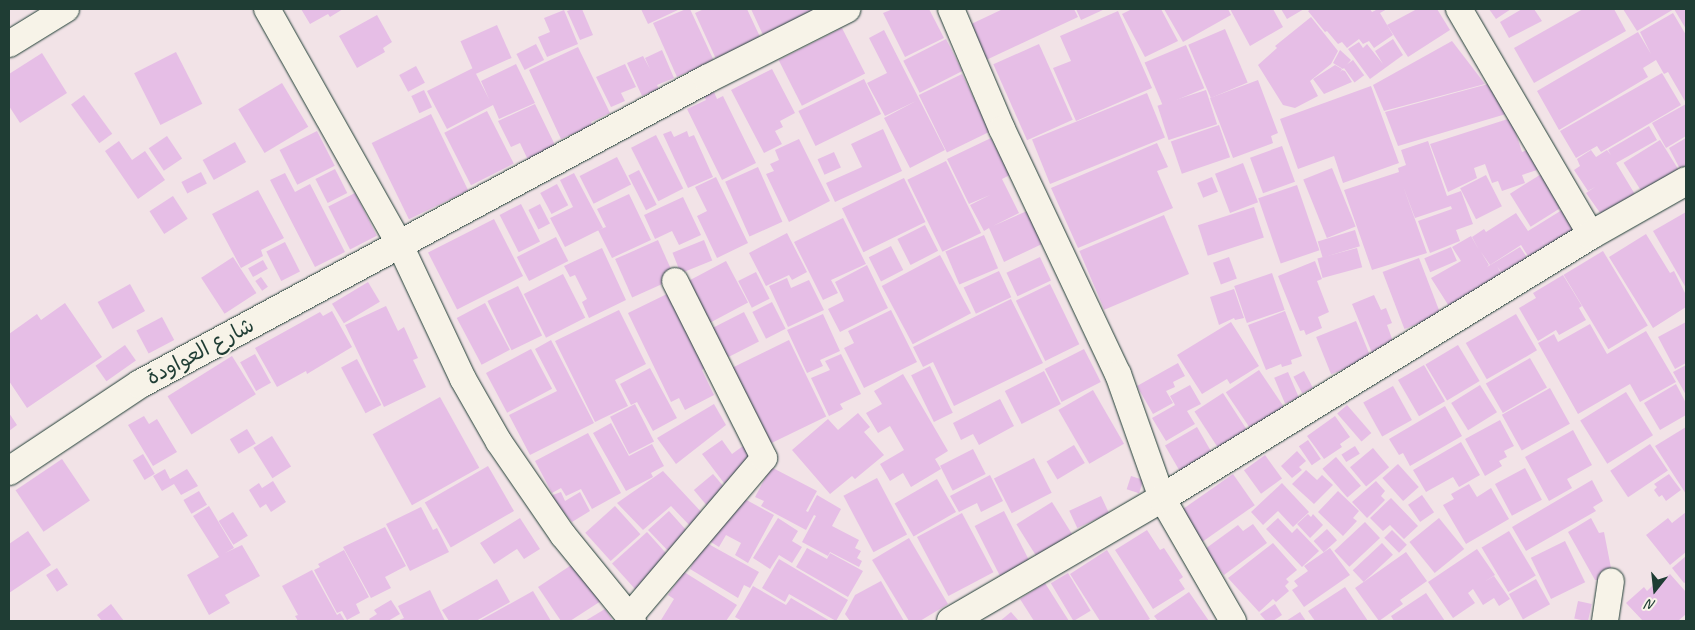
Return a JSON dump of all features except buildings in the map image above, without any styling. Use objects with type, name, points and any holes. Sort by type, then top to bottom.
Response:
[{"type":"street","points":[[267,9],[400,246],[463,379],[499,442],[563,535],[631,618],[764,458],[675,281]]},
{"type":"street","name":"شارع العواودة","points":[[9,471],[140,384],[400,246],[707,79],[846,9]]},
{"type":"street","points":[[951,9],[1002,129],[1118,374],[1162,498],[1234,621]]},
{"type":"street","points":[[1459,9],[1591,235]]},
{"type":"street","points":[[9,44],[51,13]]},
{"type":"street","points":[[951,621],[1162,498],[1591,235],[1686,181]]},
{"type":"street","points":[[1605,621],[1611,581]]}]
